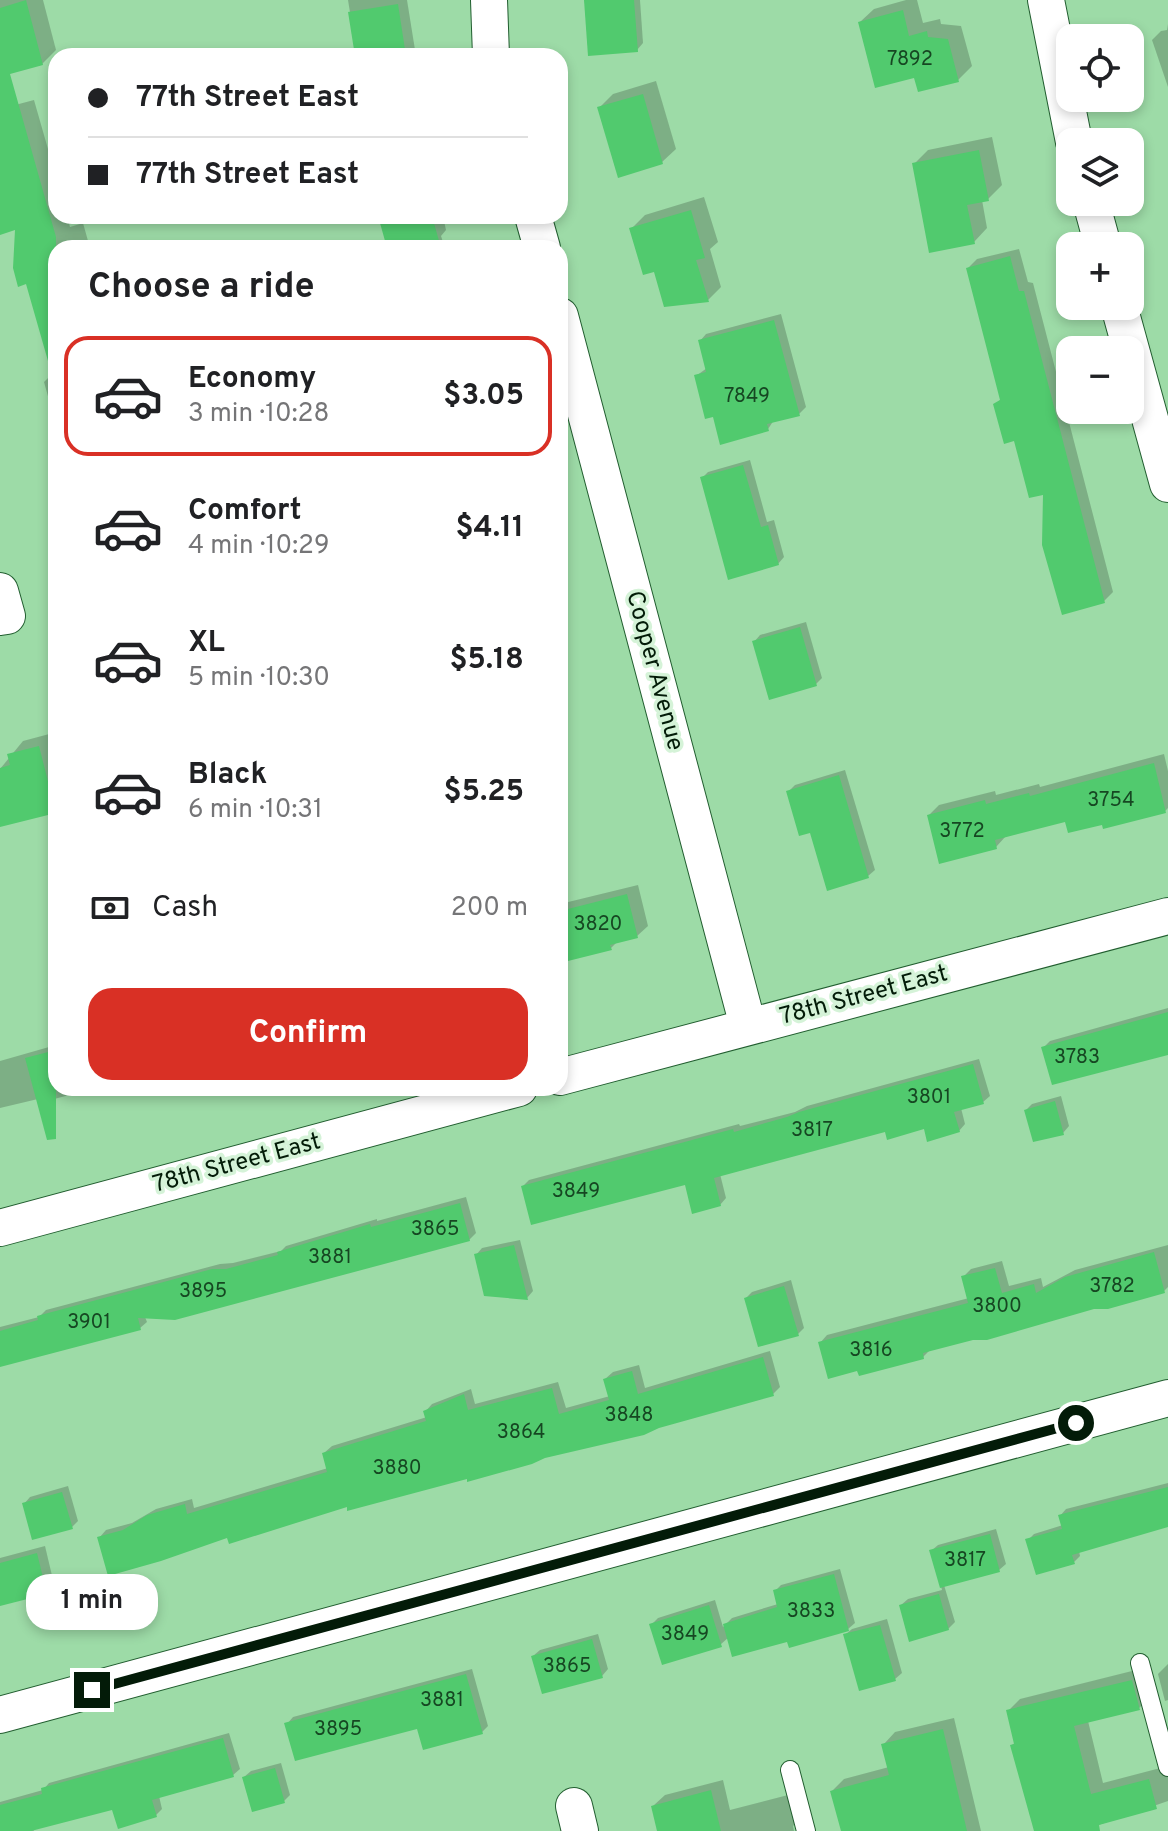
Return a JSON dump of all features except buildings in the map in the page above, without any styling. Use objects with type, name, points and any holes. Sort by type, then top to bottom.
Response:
[{"type":"street","points":[[489,0],[491,48]]},
{"type":"street","points":[[1046,0],[1071,128]]},
{"type":"street","points":[[1123,320],[1168,484]]},
{"type":"street","name":"Cooper Avenue","points":[[568,346],[748,1026]]},
{"type":"street","points":[[0,591],[7,616],[0,617]]},
{"type":"street","name":"78th Street East","points":[[568,1075],[1168,916]]},
{"type":"street","name":"78th Street East","points":[[0,1228],[489,1096]]},
{"type":"street","points":[[0,1715],[1168,1398]]},
{"type":"lane","points":[[1140,1663],[1168,1767]]},
{"type":"lane","points":[[790,1770],[806,1831]]},
{"type":"route","points":[[92,1690],[1076,1423]]}]
